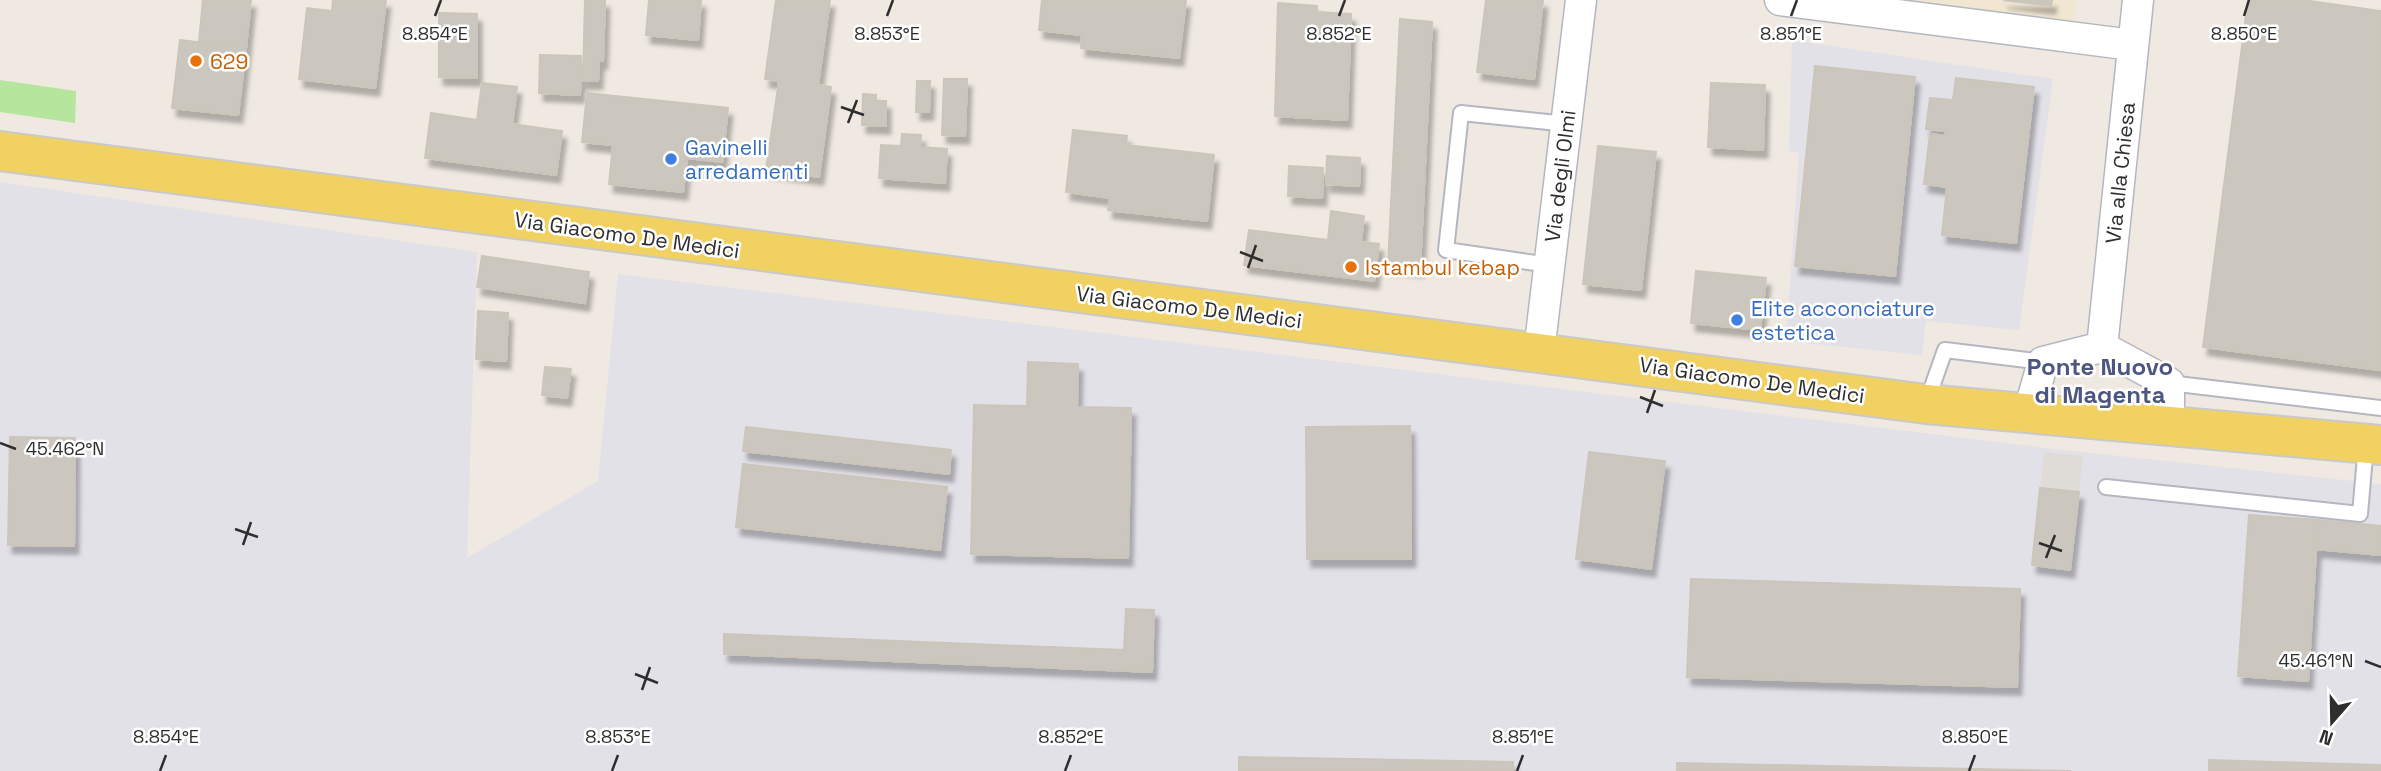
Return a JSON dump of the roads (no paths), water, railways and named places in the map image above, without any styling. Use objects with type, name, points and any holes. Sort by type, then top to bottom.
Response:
[{"type":"main road","name":"Via Giacomo De Medici","points":[[0,151],[760,253],[1926,404],[2029,411],[2169,427],[2374,445]]},
{"type":"street","name":"Via degli Olmi","points":[[1539,352],[1581,0]]},
{"type":"street","points":[[1780,0],[2132,45]]},
{"type":"street","name":"Via alla Chiesa","points":[[2102,347],[2138,0]]},
{"type":"street","points":[[2029,411],[2043,362],[2102,347],[2169,383],[2169,427]]},
{"type":"lane","points":[[1549,265],[1446,250],[1461,113],[1567,124]]},
{"type":"lane","points":[[1926,404],[1945,350],[2043,362]]},
{"type":"lane","points":[[2169,383],[2381,408]]},
{"type":"lane","points":[[2106,487],[2360,514],[2374,445]]},
{"type":"place","name":"629","points":[[196,61]]},
{"type":"place","name":"Gavinelli arredamenti","points":[[671,159]]},
{"type":"place","name":"Istambul kebap","points":[[1351,267]]},
{"type":"place","name":"Elite acconciature estetica","points":[[1737,320]]},
{"type":"district","name":"Ponte Nuovo di Magenta","points":[[2100,380]]}]
